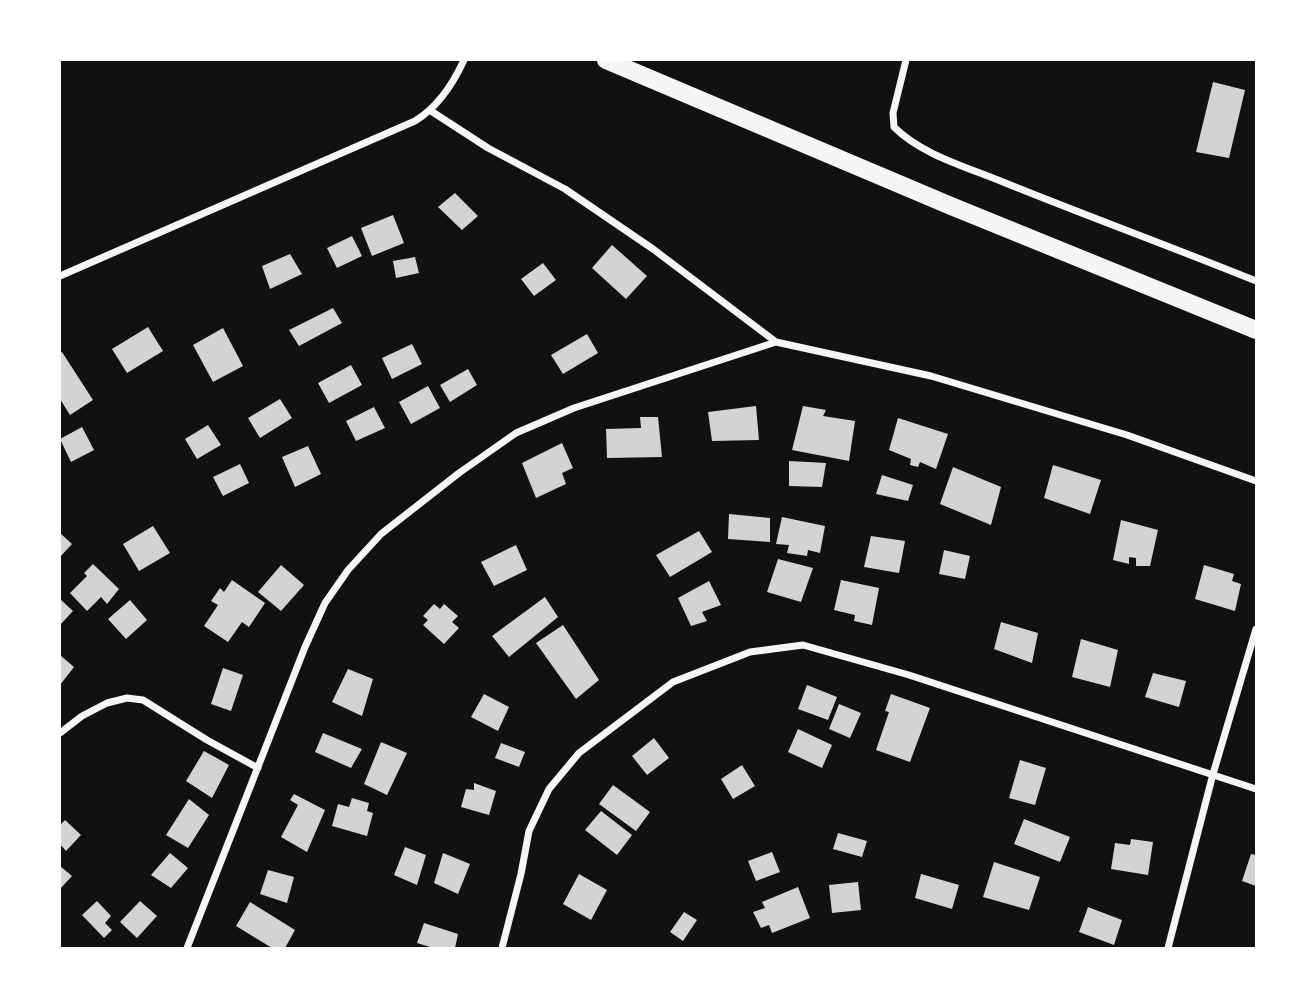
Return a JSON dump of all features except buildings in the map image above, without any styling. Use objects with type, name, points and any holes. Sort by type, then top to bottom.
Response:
[{"type":"main road","points":[[606,60],[951,206],[1256,330]]},
{"type":"street","points":[[60,276],[415,121],[432,111],[464,60]]},
{"type":"street","points":[[906,60],[893,113],[894,127],[906,139],[949,160],[1079,213],[1256,281]]},
{"type":"street","points":[[432,111],[488,148],[565,189],[653,249],[776,342],[930,376],[1127,435],[1256,481]]},
{"type":"street","points":[[187,948],[325,603],[348,570],[382,534],[409,510],[516,433],[574,408],[776,342]]},
{"type":"street","points":[[1168,948],[1213,774],[1256,629]]},
{"type":"street","points":[[502,948],[529,831],[549,789],[579,752],[673,682],[750,652],[803,645],[909,676],[1256,789]]},
{"type":"street","points":[[60,733],[82,716],[107,703],[127,698],[143,700],[258,768]]}]
